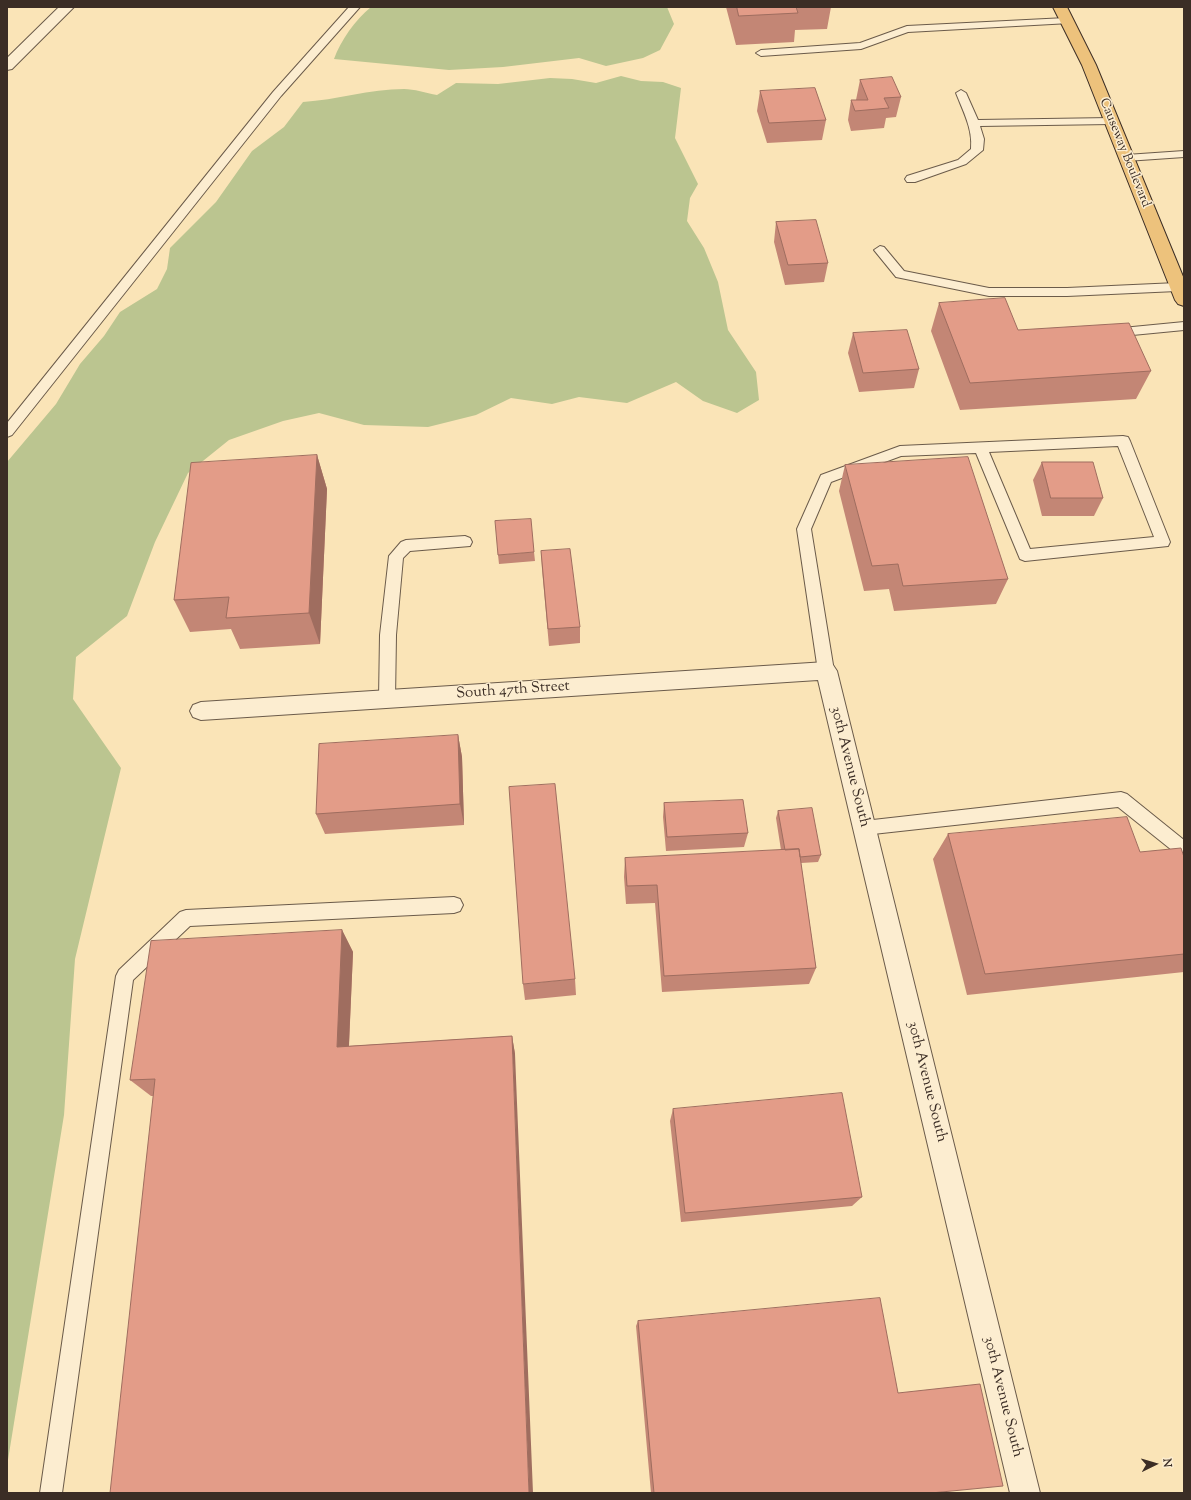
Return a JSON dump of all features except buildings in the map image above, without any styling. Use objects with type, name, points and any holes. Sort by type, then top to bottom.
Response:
[{"type":"main road","name":"Causeway Boulevard","points":[[1063,14],[1089,65],[1181,294]]},
{"type":"street","points":[[7,66],[67,7]]},
{"type":"street","name":"South 47th Street","points":[[201,711],[826,671]]},
{"type":"street","name":"30th Avenue South","points":[[826,671],[1025,1493]]},
{"type":"lane","points":[[7,432],[277,94],[355,7]]},
{"type":"lane","points":[[761,53],[861,46],[907,29],[1063,14]]},
{"type":"lane","points":[[911,179],[962,162],[977,150],[978,139],[974,123],[961,93]]},
{"type":"lane","points":[[974,123],[1111,121]]},
{"type":"lane","points":[[1126,158],[1184,154]]},
{"type":"lane","points":[[880,250],[900,274],[989,292],[1181,294]]},
{"type":"lane","points":[[1102,334],[1184,326]]},
{"type":"lane","points":[[1117,332],[1123,346]]},
{"type":"lane","points":[[826,671],[804,529],[826,479],[900,451],[980,447],[1123,441],[1163,542],[1025,555],[980,447]]},
{"type":"lane","points":[[387,699],[388,635],[396,556],[406,546],[464,542]]},
{"type":"lane","points":[[864,828],[1121,799],[1184,850]]},
{"type":"lane","points":[[51,1493],[125,976],[186,918],[454,905]]},
{"type":"green space","points":[[371,7],[667,7],[674,24],[660,50],[643,58],[606,66],[579,58],[503,67],[449,70],[334,59],[340,45],[349,31],[359,18]]},
{"type":"green space","points":[[621,76],[641,81],[663,82],[681,88],[675,138],[698,184],[690,198],[687,221],[704,248],[718,282],[728,330],[756,372],[759,400],[737,413],[703,401],[676,382],[627,403],[579,397],[552,404],[511,398],[476,415],[428,427],[364,425],[319,413],[283,421],[229,440],[188,473],[155,542],[127,616],[76,657],[73,699],[121,768],[75,959],[64,1115],[7,1466],[7,462],[56,404],[80,364],[104,336],[120,312],[157,289],[167,269],[170,248],[216,202],[252,151],[284,127],[303,102],[391,89],[412,90],[437,95],[456,83],[498,84],[550,78],[572,79],[596,83]]}]
